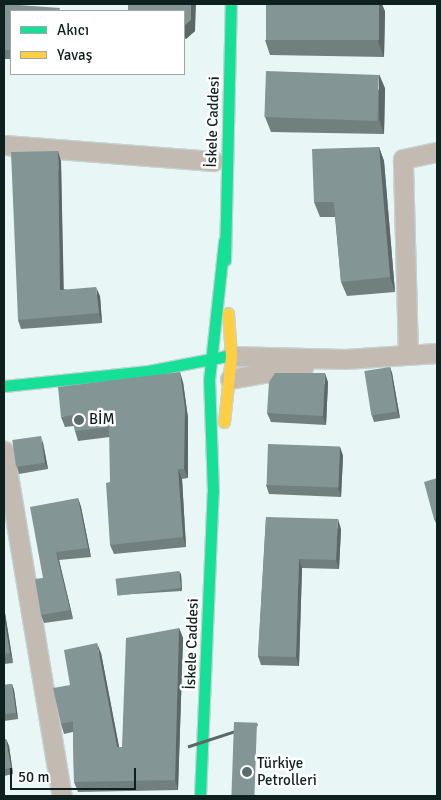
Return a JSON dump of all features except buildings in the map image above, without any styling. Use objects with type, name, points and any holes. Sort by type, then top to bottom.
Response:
[{"type":"main road","name":"İskele Caddesi","points":[[200,796],[213,492],[209,380],[224,241],[231,4]]},
{"type":"main road","name":"İskele Caddesi","points":[[213,492],[230,379],[231,356],[224,241]]},
{"type":"main road","points":[[4,386],[148,371],[211,356],[231,356]]},
{"type":"main road","points":[[148,371],[209,380],[230,379]]},
{"type":"street","points":[[4,145],[213,161]]},
{"type":"street","points":[[408,355],[403,160],[437,152]]},
{"type":"street","points":[[231,356],[345,359],[437,353]]},
{"type":"street","points":[[230,379],[345,359]]},
{"type":"street","points":[[4,451],[62,796]]},
{"type":"traffic: fast","points":[[225,260],[231,4]]},
{"type":"traffic: fast","points":[[200,796],[213,492],[209,380],[224,241]]},
{"type":"traffic: fast","points":[[4,386],[148,371],[227,356]]},
{"type":"traffic: slow","points":[[224,422],[231,356],[228,313]]},
{"type":"place","name":"BİM","points":[[79,420]]},
{"type":"place","name":"Türkiye Petrolleri","points":[[247,772]]}]
